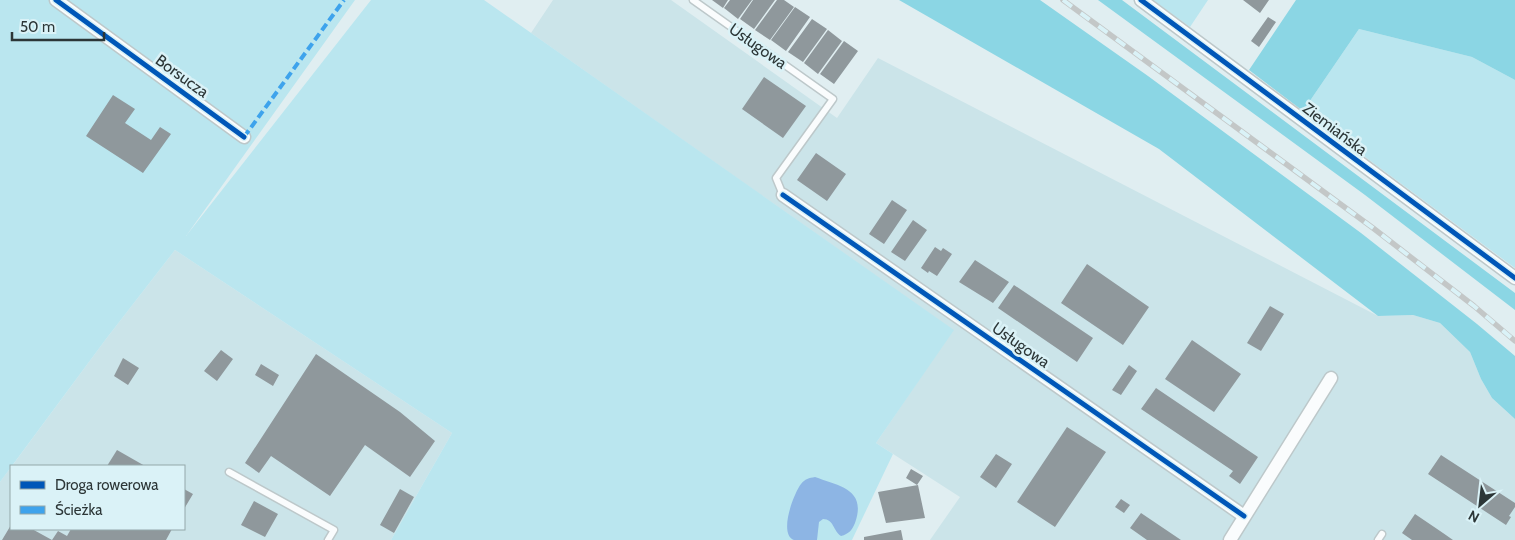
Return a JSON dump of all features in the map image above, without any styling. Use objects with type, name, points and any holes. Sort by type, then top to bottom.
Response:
[{"type":"street","name":"Borsucza","points":[[56,0],[244,137]]},
{"type":"street","name":"Ziemiańska","points":[[1141,0],[1515,278]]},
{"type":"street","name":"Usługowa","points":[[783,195],[1244,516]]},
{"type":"street","points":[[1230,540],[1331,378]]},
{"type":"lane","name":"Usługowa","points":[[693,0],[833,100],[776,178],[783,195]]},
{"type":"lane","points":[[229,472],[334,530],[328,540]]},
{"type":"shaded area","points":[[0,0],[355,0],[186,236],[371,0],[484,0],[954,330],[876,443],[893,454],[852,540],[391,540],[452,433],[175,250],[13,465],[10,465],[10,469],[0,482]]},
{"type":"shaded area","points":[[553,0],[671,0],[837,118],[878,58],[1378,316],[1413,315],[1440,323],[1470,352],[1481,379],[1492,398],[1515,419],[1515,540],[930,540],[960,497],[876,443],[953,330],[531,33]]},
{"type":"shaded area","points":[[899,0],[1040,0],[1148,76],[1361,233],[1515,356],[1515,419],[1492,398],[1481,379],[1470,352],[1440,323],[1413,315],[1378,316],[1159,149]]},
{"type":"shaded area","points":[[1098,0],[1122,0],[1515,293],[1515,310],[1365,195]]},
{"type":"shaded area","points":[[1153,0],[1208,0],[1190,27]]},
{"type":"shaded area","points":[[1296,0],[1515,0],[1515,80],[1472,57],[1359,29],[1303,111],[1249,70]]},
{"type":"shaded area","points":[[1359,29],[1472,57],[1515,80],[1515,268],[1303,111]]},
{"type":"shaded area","points":[[175,250],[452,433],[391,540],[0,540],[0,482],[10,468],[10,530],[185,530],[185,465],[13,465]]},
{"type":"shaded area","points":[[815,477],[841,487],[854,496],[858,512],[855,523],[850,531],[841,536],[829,521],[823,519],[819,522],[817,540],[794,540],[789,536],[787,530],[791,504],[801,484],[807,479]]},
{"type":"building","points":[[712,0],[728,0],[723,8]]},
{"type":"building","points":[[730,0],[752,0],[738,19],[724,8]]},
{"type":"building","points":[[753,0],[775,0],[754,29],[740,19]]},
{"type":"building","points":[[777,0],[784,0],[794,7],[770,40],[755,30]]},
{"type":"building","points":[[1243,0],[1269,0],[1260,13]]},
{"type":"building","points":[[795,7],[810,17],[786,51],[771,40]]},
{"type":"building","points":[[1268,17],[1276,22],[1259,47],[1251,41]]},
{"type":"building","points":[[812,19],[827,29],[803,62],[788,52]]},
{"type":"building","points":[[828,30],[842,41],[818,74],[804,63]]},
{"type":"building","points":[[844,41],[858,51],[834,84],[820,74]]},
{"type":"building","points":[[764,77],[806,106],[783,138],[742,109]]},
{"type":"building","points":[[113,95],[135,109],[125,123],[151,140],[160,127],[171,134],[143,173],[86,136]]},
{"type":"building","points":[[816,153],[846,174],[827,201],[797,180]]},
{"type":"building","points":[[892,200],[907,210],[884,244],[869,234]]},
{"type":"building","points":[[913,220],[927,230],[905,261],[891,252]]},
{"type":"building","points":[[935,247],[941,251],[943,248],[952,254],[937,276],[921,268]]},
{"type":"building","points":[[975,260],[1009,282],[993,303],[959,282]]},
{"type":"building","points":[[1087,264],[1149,307],[1123,345],[1061,303]]},
{"type":"building","points":[[1014,285],[1093,338],[1077,362],[998,308]]},
{"type":"building","points":[[1270,306],[1284,314],[1261,351],[1247,343]]},
{"type":"building","points":[[1192,340],[1241,374],[1214,412],[1165,379]]},
{"type":"building","points":[[221,350],[233,359],[217,381],[204,371]]},
{"type":"building","points":[[316,354],[400,412],[435,441],[410,477],[365,445],[330,496],[271,456],[259,473],[245,463]]},
{"type":"building","points":[[123,358],[139,368],[128,385],[114,376]]},
{"type":"building","points":[[261,364],[279,375],[273,386],[255,375]]},
{"type":"building","points":[[1129,365],[1137,371],[1121,395],[1112,390]]},
{"type":"building","points":[[1156,388],[1258,457],[1240,484],[1229,476],[1233,471],[1141,409]]},
{"type":"building","points":[[1067,427],[1106,452],[1055,527],[1017,502]]},
{"type":"building","points":[[117,450],[143,465],[108,465]]},
{"type":"building","points":[[996,454],[1012,464],[996,488],[980,477]]},
{"type":"building","points":[[1441,455],[1515,503],[1515,507],[1509,516],[1511,517],[1506,525],[1428,474]]},
{"type":"building","points":[[911,469],[923,476],[917,485],[906,478]]},
{"type":"building","points":[[918,485],[925,518],[886,523],[878,492]]},
{"type":"building","points":[[400,489],[414,497],[394,533],[380,525]]},
{"type":"building","points":[[185,490],[193,494],[185,507]]},
{"type":"building","points":[[1121,499],[1130,505],[1124,513],[1115,507]]},
{"type":"building","points":[[254,501],[278,514],[265,537],[241,525]]},
{"type":"building","points":[[1141,513],[1181,540],[1147,540],[1130,528]]},
{"type":"building","points":[[1415,514],[1453,540],[1412,540],[1402,533]]},
{"type":"building","points":[[10,527],[10,530],[34,530],[52,540],[2,540]]},
{"type":"building","points":[[70,530],[171,530],[166,540],[52,540],[58,531],[67,536]]},
{"type":"building","points":[[901,530],[903,540],[864,540],[864,537]]},
{"type":"railway","points":[[1063,0],[1373,228],[1474,306],[1515,341]]},
{"type":"marked path","points":[[244,137],[344,0]]},
{"type":"cycle path","points":[[56,0],[244,137]]},
{"type":"cycle path","points":[[1141,0],[1515,278]]},
{"type":"cycle path","points":[[783,195],[1244,516]]}]
